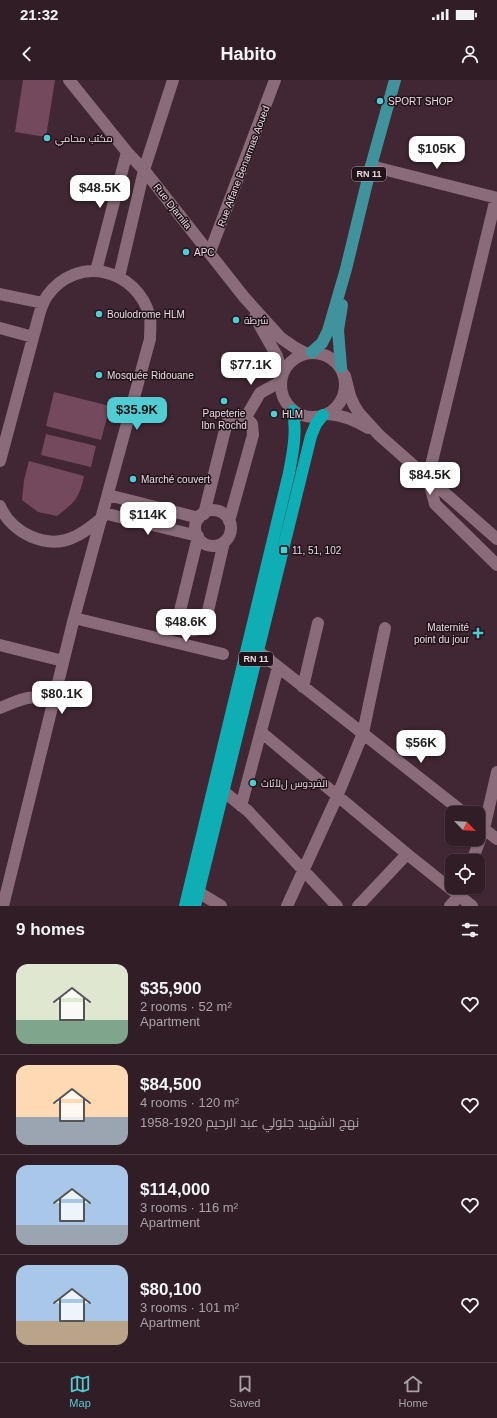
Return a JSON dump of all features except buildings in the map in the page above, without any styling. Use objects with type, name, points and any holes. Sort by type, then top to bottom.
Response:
[{"type":"highway","name":"RN 11","points":[[185,906],[289,473],[294,447],[295,421],[293,411]]},
{"type":"highway","name":"RN 11","points":[[195,906],[311,436],[316,424],[326,414]]},
{"type":"main road","name":"RN 11","points":[[309,352],[318,346],[325,337],[346,269],[371,166],[395,80]]},
{"type":"main road","name":"RN 11","points":[[343,372],[339,350],[338,330],[346,269]]},
{"type":"street","name":"Rue Djamila","points":[[70,80],[127,152],[144,170],[210,252],[244,297]]},
{"type":"street","points":[[119,277],[144,170],[173,80]]},
{"type":"street","name":"Rue Affane Benarmas Aoued","points":[[210,252],[275,80]]},
{"type":"street","points":[[96,271],[127,152]]},
{"type":"street","points":[[371,166],[497,198],[428,478],[435,504],[497,566]]},
{"type":"street","points":[[0,461],[33,336],[43,303],[48,295],[62,281],[82,272],[96,271],[119,277],[128,282],[141,296],[150,317],[150,339],[74,618],[3,906]]},
{"type":"street","points":[[0,294],[43,303]]},
{"type":"street","points":[[244,297],[274,348],[281,378],[283,398],[293,411],[310,417],[326,414],[345,417],[355,420],[379,435]]},
{"type":"street","points":[[244,297],[281,338],[294,347],[309,352],[320,353],[335,361],[343,372],[354,405],[379,435],[497,539]]},
{"type":"street","points":[[0,328],[33,336]]},
{"type":"street","points":[[246,417],[260,393],[281,378],[289,363],[294,358],[309,352]]},
{"type":"street","points":[[326,414],[335,408],[342,398],[346,385],[343,372]]},
{"type":"street","points":[[224,542],[205,624],[201,628],[194,631],[188,631],[182,628],[178,619],[198,537],[196,527],[202,516],[227,422],[231,417],[239,415],[246,417],[252,424],[252,435],[229,521]]},
{"type":"street","points":[[103,515],[198,537],[207,545],[213,546],[219,545],[227,540],[231,532],[229,521],[226,516],[215,511],[202,516],[108,495]]},
{"type":"street","points":[[0,506],[3,513],[17,528],[36,539],[52,543],[73,538],[103,515]]},
{"type":"street","points":[[74,618],[223,654]]},
{"type":"street","points":[[303,687],[318,623]]},
{"type":"street","points":[[287,906],[338,796],[362,733],[385,628]]},
{"type":"street","points":[[0,645],[63,661]]},
{"type":"street","points":[[258,651],[455,806]]},
{"type":"street","points":[[241,806],[262,732],[278,667]]},
{"type":"street","points":[[0,708],[31,696],[40,697],[53,702]]},
{"type":"street","points":[[262,732],[407,854],[445,881]]},
{"type":"street","points":[[485,812],[497,772]]},
{"type":"street","points":[[223,791],[248,811],[337,906]]},
{"type":"street","points":[[485,829],[497,839]]},
{"type":"street","points":[[358,906],[407,854]]},
{"type":"street","points":[[198,892],[221,906]]},
{"type":"street","points":[[450,906],[459,894]]},
{"type":"street","points":[[463,894],[472,906]]},
{"type":"shaded area","points":[[23,80],[55,80],[46,137],[15,132]]},
{"type":"shaded area","points":[[54,392],[110,406],[101,440],[46,426]]},
{"type":"shaded area","points":[[46,434],[96,446],[91,467],[41,455]]},
{"type":"shaded area","points":[[29,461],[84,476],[78,495],[68,507],[57,516],[38,512],[22,500],[24,480]]},
{"type":"place","name":"SPORT SHOP","points":[[380,101]]},
{"type":"place","name":"مكتب محامي","points":[[47,138]]},
{"type":"place","name":"APC","points":[[186,252]]},
{"type":"place","name":"Boulodrome HLM","points":[[99,314]]},
{"type":"place","name":"شرطة","points":[[236,320]]},
{"type":"place","name":"Mosquée Ridouane","points":[[99,375]]},
{"type":"place","name":"Papeterie Ibn Rochd","points":[[224,401]]},
{"type":"place","name":"HLM","points":[[274,414]]},
{"type":"place","name":"Marché couvert","points":[[133,479]]},
{"type":"place","name":"11, 51, 102","points":[[284,550]]},
{"type":"place","name":"Maternité point du jour","points":[[478,633]]},
{"type":"place","name":"الفردوس لﻷثاث","points":[[253,783]]}]
